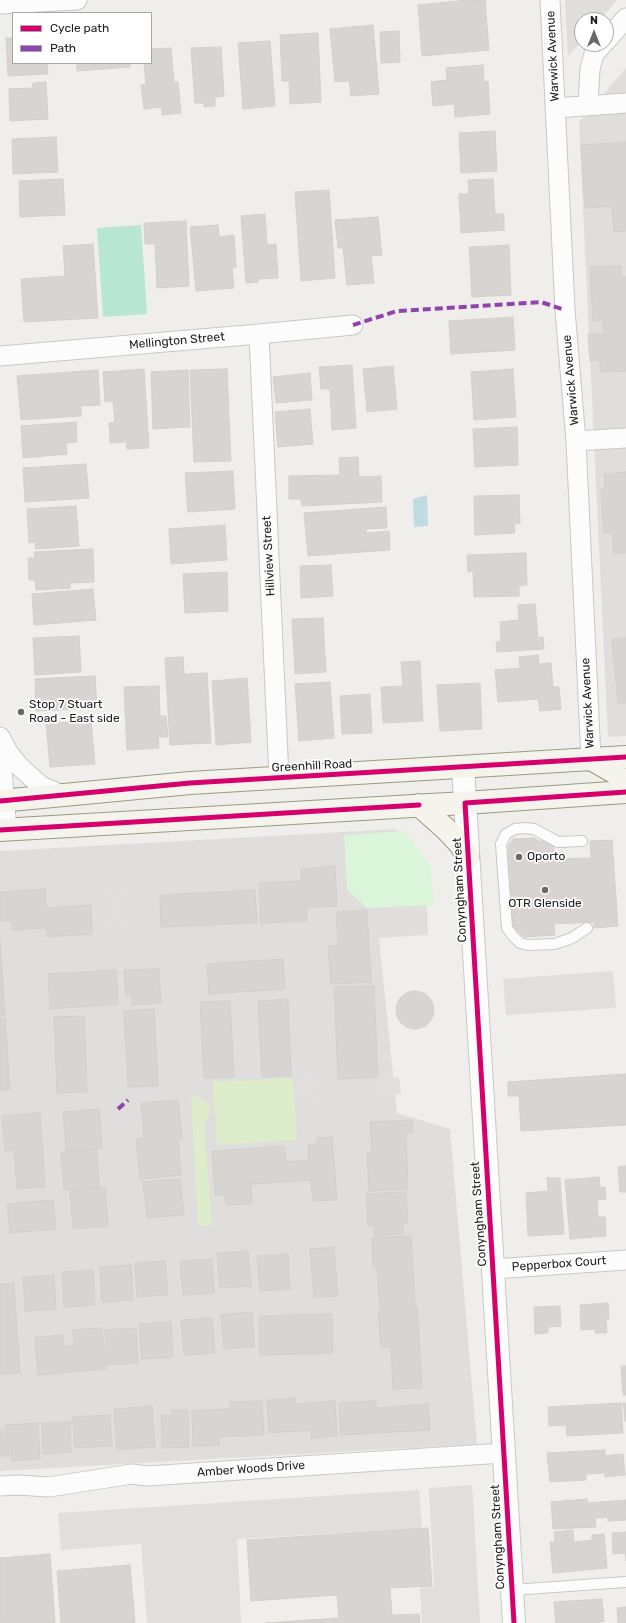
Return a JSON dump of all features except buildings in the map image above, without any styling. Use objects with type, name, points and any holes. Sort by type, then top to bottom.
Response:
[{"type":"main road","name":"Greenhill Road","points":[[2,801],[190,783],[626,757]]},
{"type":"main road","points":[[591,759],[626,779]]},
{"type":"main road","points":[[3,830],[626,792]]},
{"type":"main road","points":[[419,805],[447,830],[460,844],[468,856]]},
{"type":"street","points":[[0,4],[77,0]]},
{"type":"street","name":"Warwick Avenue","points":[[550,0],[565,310],[576,441],[591,759]]},
{"type":"street","points":[[614,32],[626,18]]},
{"type":"street","points":[[588,106],[590,69],[596,52]]},
{"type":"street","points":[[556,108],[626,103]]},
{"type":"street","name":"Mellington Street","points":[[0,356],[353,325]]},
{"type":"street","name":"Hillview Street","points":[[259,334],[279,778]]},
{"type":"street","points":[[576,441],[626,438]]},
{"type":"street","points":[[0,736],[8,752],[19,766],[41,786],[62,795]]},
{"type":"street","points":[[0,746],[3,830]]},
{"type":"street","name":"Conyngham Street","points":[[463,767],[514,1623]]},
{"type":"street","name":"Pepperbox Court","points":[[493,1269],[626,1260]]},
{"type":"street","name":"Amber Woods Drive","points":[[0,1486],[18,1485],[49,1487],[132,1474],[153,1476],[503,1454]]},
{"type":"lane","points":[[582,841],[558,842],[534,829],[525,828],[515,829],[506,834],[500,844],[507,928],[520,943],[528,945],[555,944],[572,938],[587,928]]},
{"type":"lane","points":[[512,1590],[626,1582]]},
{"type":"shaded area","points":[[565,0],[617,0],[607,12],[574,12],[574,50],[568,56]]},
{"type":"shaded area","points":[[626,68],[626,736],[608,737],[579,122]]},
{"type":"shaded area","points":[[396,829],[426,869],[428,935],[379,938],[397,1113],[450,1129],[477,1444],[0,1471],[0,851]]},
{"type":"shaded area","points":[[124,891],[125,923],[108,923],[107,892]]},
{"type":"shaded area","points":[[613,971],[616,1008],[506,1015],[503,979]]},
{"type":"shaded area","points":[[399,1077],[401,1094],[374,1097],[373,1080]]},
{"type":"shaded area","points":[[293,1078],[311,1078],[319,1098],[295,1100]]},
{"type":"shaded area","points":[[472,1485],[480,1623],[422,1623],[420,1588],[434,1587],[429,1488]]},
{"type":"shaded area","points":[[419,1490],[422,1528],[237,1539],[241,1623],[147,1623],[141,1544],[61,1550],[58,1513]]},
{"type":"green space","points":[[141,225],[147,314],[103,317],[97,228]]},
{"type":"green space","points":[[404,831],[430,864],[434,905],[367,908],[347,890],[344,835]]},
{"type":"green space","points":[[293,1078],[297,1140],[217,1145],[213,1082]]},
{"type":"green space","points":[[191,1096],[195,1096],[208,1103],[210,1109],[204,1122],[212,1225],[198,1226]]},
{"type":"water","points":[[427,495],[428,526],[414,527],[413,499]]},
{"type":"marked path","points":[[353,325],[397,311],[541,302],[565,310]]},
{"type":"marked path","points":[[118,1109],[128,1100]]},
{"type":"cycle path","points":[[0,801],[190,783],[626,757]]},
{"type":"cycle path","points":[[514,1623],[465,803],[626,792]]},
{"type":"cycle path","points":[[0,830],[419,805]]},
{"type":"place","name":"Stop 7 Stuart Road - East side","points":[[21,712]]},
{"type":"place","name":"Oporto","points":[[519,857]]},
{"type":"place","name":"OTR Glenside","points":[[545,890]]}]
